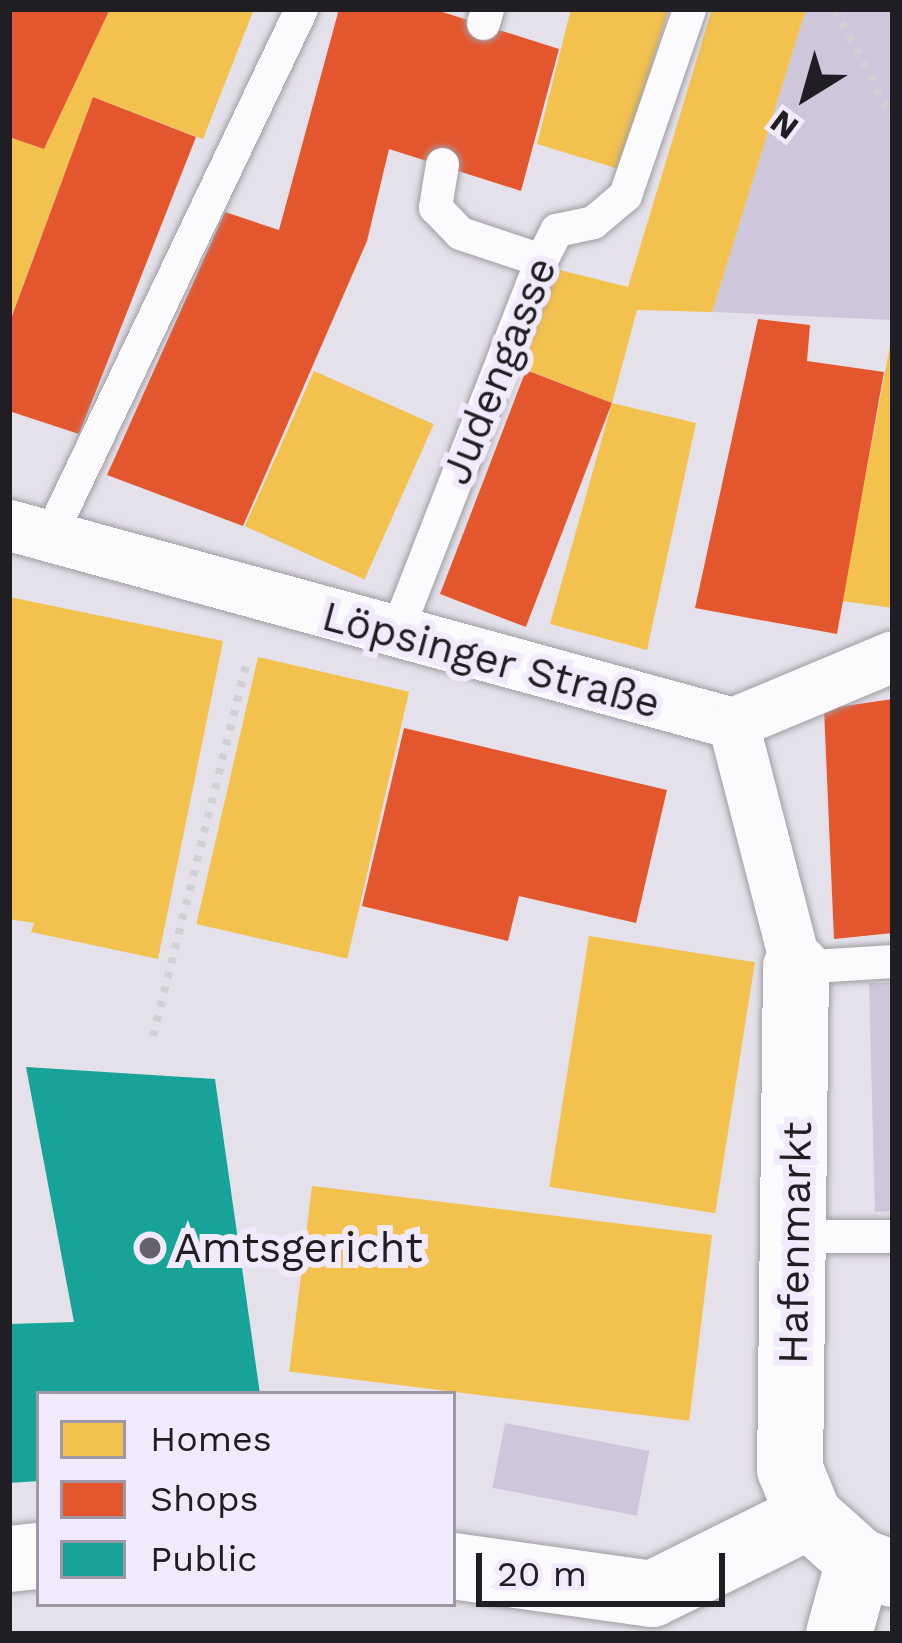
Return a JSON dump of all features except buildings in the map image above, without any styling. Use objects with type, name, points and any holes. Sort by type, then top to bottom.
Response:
[{"type":"street","name":"Löpsinger Straße","points":[[29,531],[395,635],[733,723]]},
{"type":"street","points":[[796,967],[733,723],[893,656]]},
{"type":"street","name":"Hafenmarkt","points":[[796,967],[798,1236],[790,1469],[808,1516]]},
{"type":"street","points":[[456,1566],[652,1594],[808,1516],[876,1568],[839,1634]]},
{"type":"lane","points":[[29,531],[301,9]]},
{"type":"lane","name":"Judengasse","points":[[395,635],[541,260],[556,230],[593,222],[625,195],[689,9]]},
{"type":"lane","points":[[442,164],[435,207],[460,233],[541,260]]},
{"type":"lane","points":[[796,967],[893,961]]},
{"type":"lane","points":[[798,1236],[893,1236]]},
{"type":"path","points":[[835,9],[893,118]]},
{"type":"path","points":[[153,1036],[264,598]]},
{"type":"shaded area","points":[[806,9],[893,9],[893,320],[712,312]]},
{"type":"shaded area","points":[[869,983],[893,983],[893,1211],[875,1212]]},
{"type":"shaded area","points":[[505,1423],[649,1451],[637,1516],[492,1488]]},
{"type":"place","name":"Amtsgericht","points":[[150,1248]]}]
